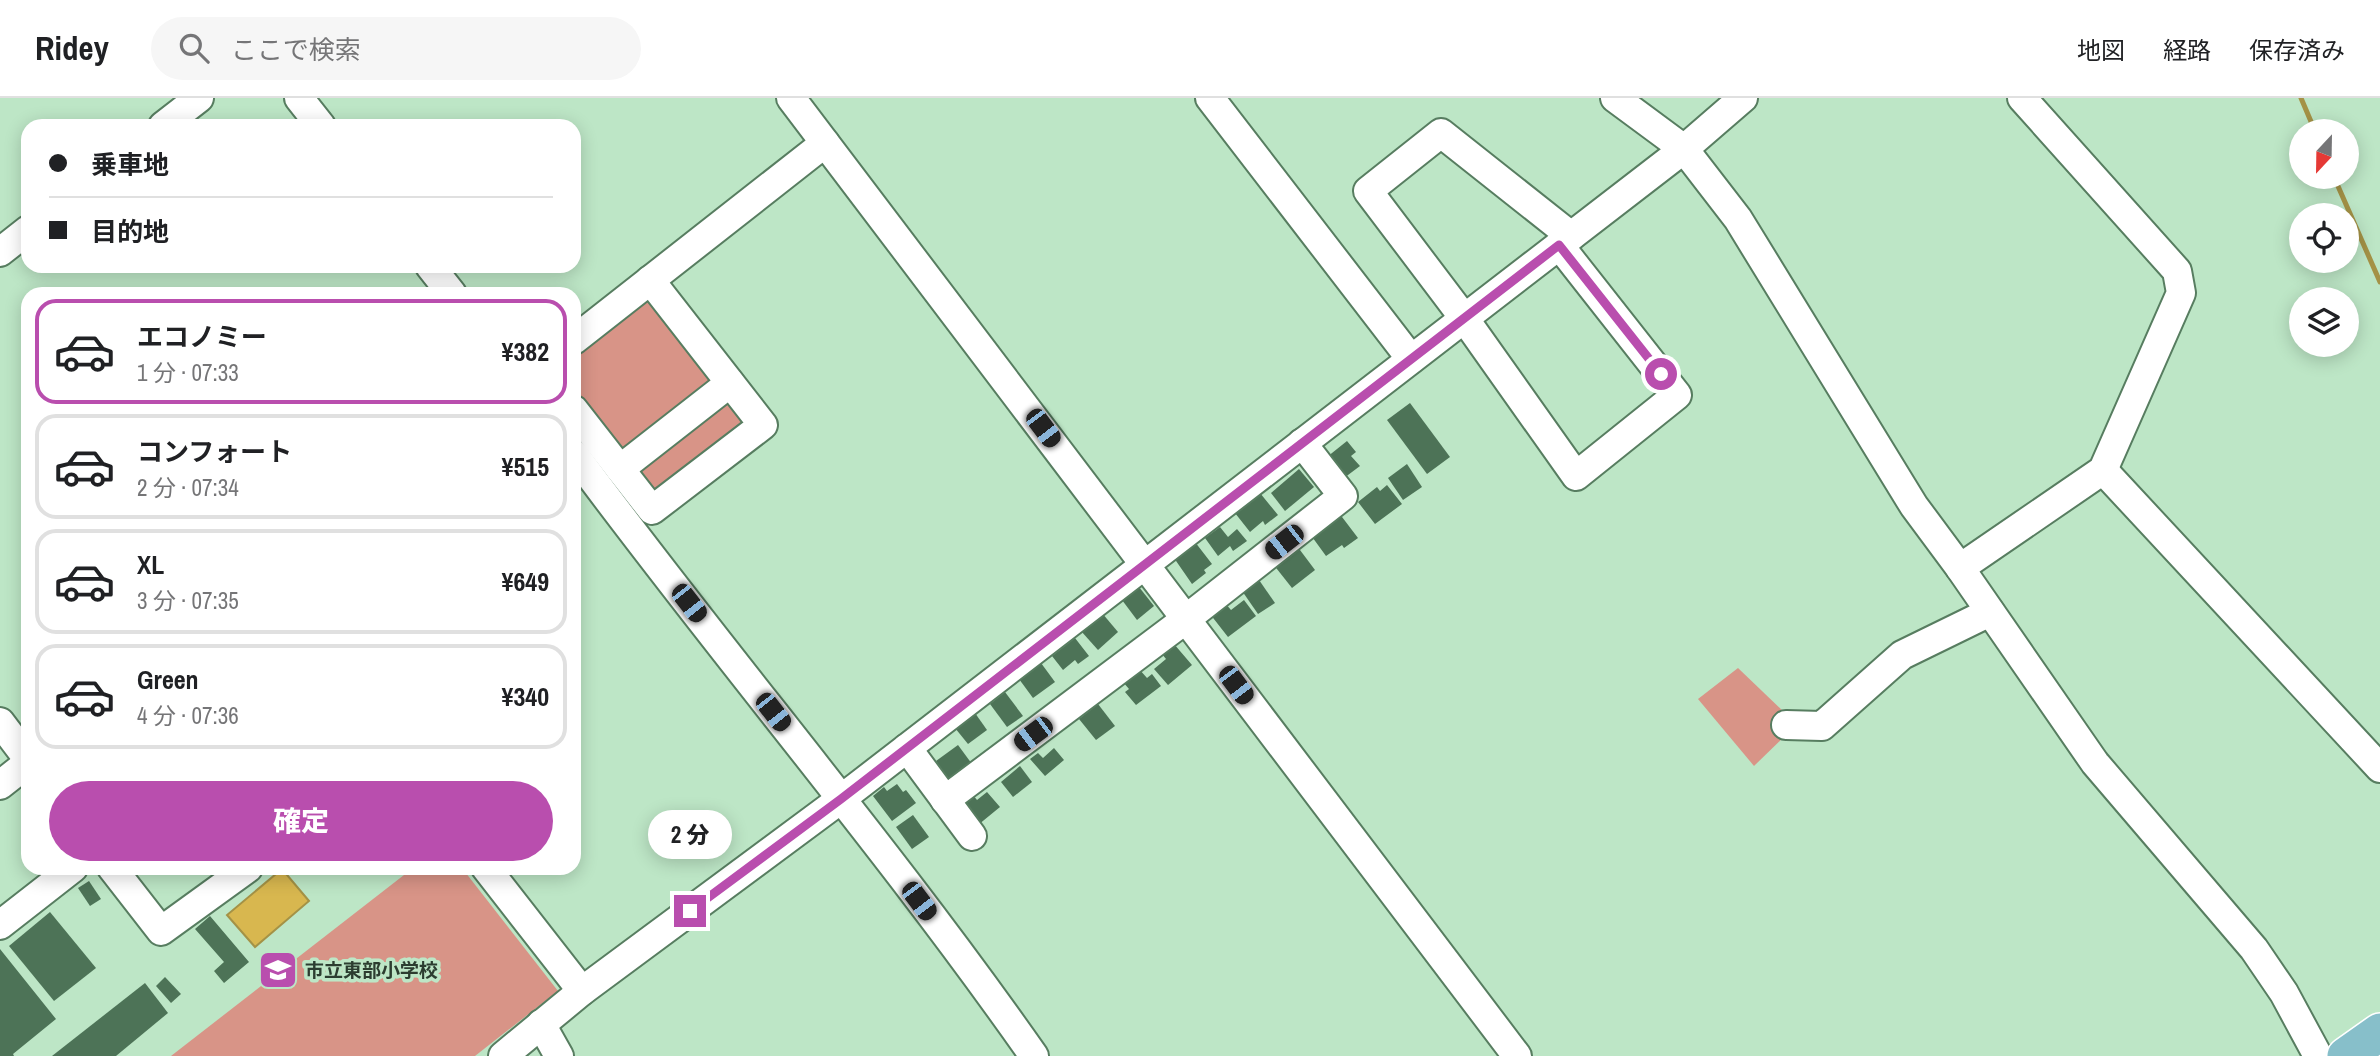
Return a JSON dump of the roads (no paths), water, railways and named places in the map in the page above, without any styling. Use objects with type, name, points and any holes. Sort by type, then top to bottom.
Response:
[{"type":"main road","points":[[2346,1056],[2380,1032]]},
{"type":"street","points":[[172,119],[199,98]]},
{"type":"street","points":[[299,98],[316,119]]},
{"type":"street","points":[[791,98],[1517,1056]]},
{"type":"street","points":[[1210,98],[1412,359]]},
{"type":"street","points":[[1615,98],[1684,149],[1738,219],[1914,506],[2095,763],[2254,949],[2284,993],[2318,1056]]},
{"type":"street","points":[[503,1056],[582,991],[841,799],[1565,241],[1684,149],[1744,98]]},
{"type":"street","points":[[1960,568],[2103,470],[2181,293],[2177,271],[2022,98]]},
{"type":"street","points":[[1441,133],[1565,241],[1677,395],[1576,476],[1464,318],[1367,191],[1441,133]]},
{"type":"street","points":[[581,334],[825,143]]},
{"type":"street","points":[[0,252],[21,236]]},
{"type":"street","points":[[436,273],[446,287]]},
{"type":"street","points":[[581,419],[652,510],[763,425],[650,280]]},
{"type":"street","points":[[620,468],[730,383]]},
{"type":"street","points":[[945,800],[1186,619],[1343,496],[1302,443]]},
{"type":"street","points":[[2103,470],[2380,768]]},
{"type":"street","points":[[581,473],[841,799],[998,1004],[1034,1056]]},
{"type":"street","points":[[1786,725],[1822,726],[1902,655],[1990,612]]},
{"type":"street","points":[[0,722],[21,751]]},
{"type":"street","points":[[907,748],[972,836]]},
{"type":"street","points":[[0,785],[21,767]]},
{"type":"street","points":[[0,925],[64,875]]},
{"type":"street","points":[[117,875],[161,931],[238,875]]},
{"type":"street","points":[[491,875],[582,991]]},
{"type":"street","points":[[541,1024],[559,1056]]},
{"type":"waterway","points":[[2301,98],[2310,119]]},
{"type":"waterway","points":[[2339,189],[2380,282]]},
{"type":"place","name":"市立東部小学校","points":[[278,970]]}]
